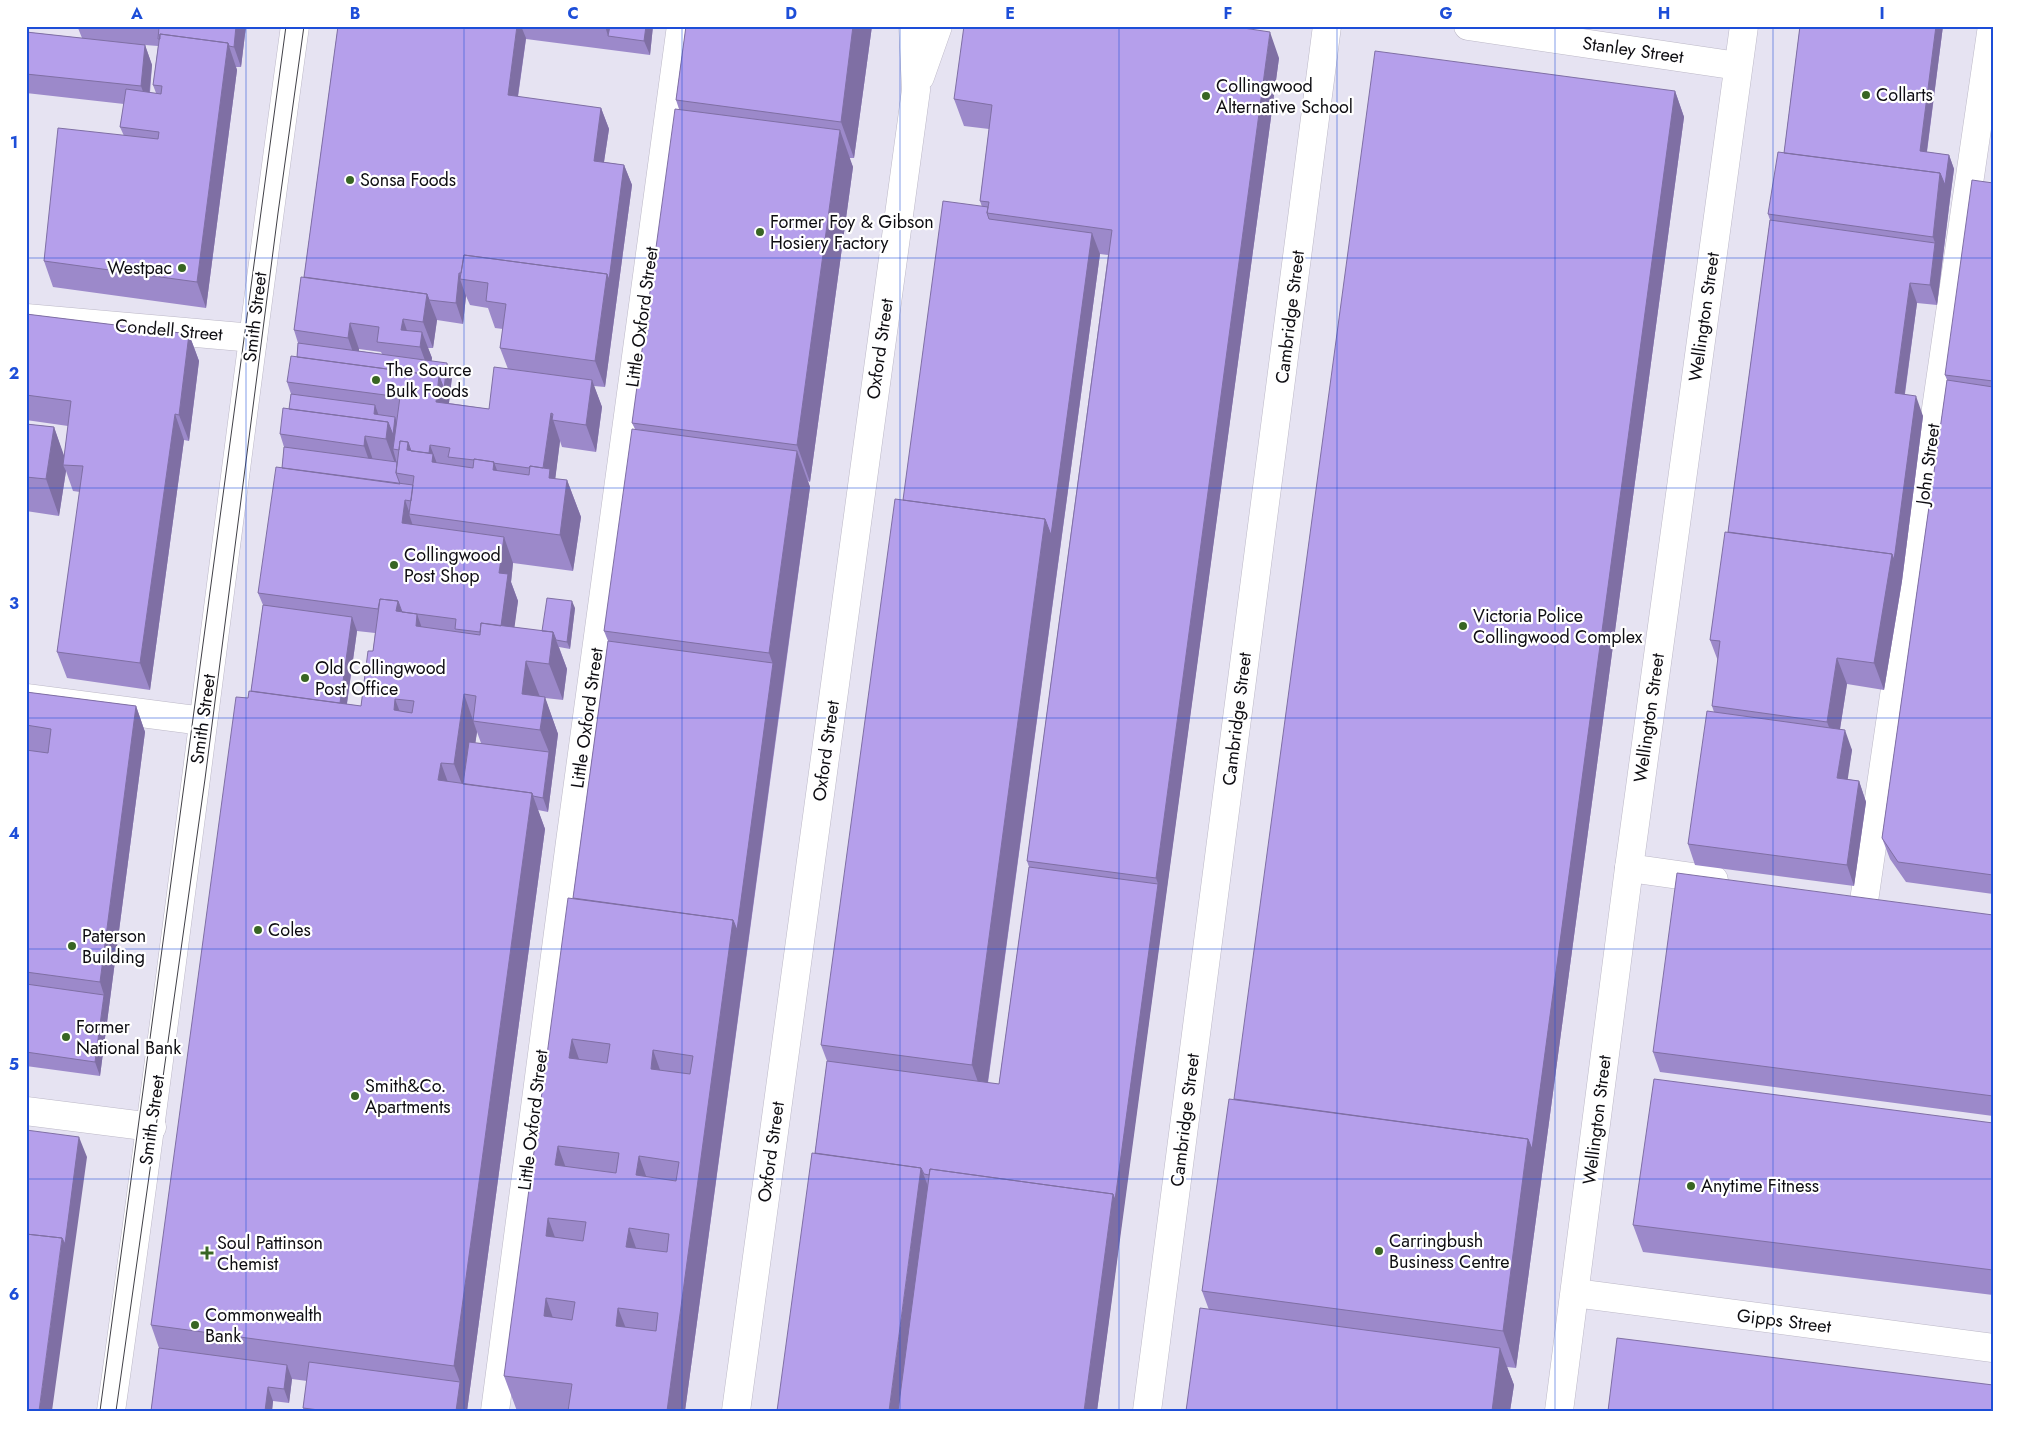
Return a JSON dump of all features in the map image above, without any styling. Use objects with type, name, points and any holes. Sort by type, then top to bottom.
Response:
[{"type":"street","name":"Smith Street","points":[[111,1411],[152,1127],[252,338],[295,26]]},
{"type":"street","name":"Little Oxford Street","points":[[495,1411],[681,26]]},
{"type":"street","name":"Oxford Street","points":[[736,1411],[916,90],[913,26]]},
{"type":"street","name":"Oxford Street","points":[[916,90],[938,26]]},
{"type":"street","name":"Cambridge Street","points":[[1147,1411],[1327,26]]},
{"type":"street","name":"Stanley Street","points":[[1468,26],[1738,66]]},
{"type":"street","name":"Wellington Street","points":[[1559,1411],[1628,868],[1744,26]]},
{"type":"street","name":"John Street","points":[[1864,901],[1992,26]]},
{"type":"street","name":"Condell Street","points":[[26,318],[252,338]]},
{"type":"street","points":[[26,698],[204,721]]},
{"type":"street","points":[[1628,868],[1739,884]]},
{"type":"street","points":[[1835,897],[1891,905]]},
{"type":"street","points":[[26,1111],[152,1127]]},
{"type":"street","name":"Gipps Street","points":[[1575,1293],[1993,1348]]},
{"type":"building","points":[[153,26],[236,26],[234,47],[229,46],[228,43],[160,34],[160,39],[158,39],[159,27]]},
{"type":"building","points":[[338,26],[517,26],[508,95],[601,108],[594,161],[624,165],[609,280],[607,274],[464,255],[461,273],[459,273],[456,303],[429,300],[427,294],[304,277]]},
{"type":"building","points":[[610,26],[646,26],[644,41],[608,36]]},
{"type":"building","points":[[686,26],[853,26],[841,122],[676,100]]},
{"type":"building","points":[[964,26],[1230,26],[1270,32],[1156,878],[1027,861],[1112,230],[987,213],[989,202],[980,201],[992,105],[954,99]]},
{"type":"building","name":"Collarts","points":[[1800,26],[1936,26],[1920,151],[1949,155],[1945,185],[1940,173],[1784,153]]},
{"type":"building","points":[[26,32],[145,45],[141,86],[26,74]]},
{"type":"building","points":[[160,34],[228,43],[197,282],[44,261],[58,128],[158,139],[159,132],[120,127],[126,89],[161,94],[162,86],[153,85]]},
{"type":"building","name":"Victoria Police Collingwood Complex","points":[[1375,51],[1675,91],[1532,1149],[1528,1139],[1234,1099]]},
{"type":"building","points":[[675,109],[840,130],[797,445],[632,423]]},
{"type":"building","points":[[1778,152],[1940,173],[1933,237],[1768,214]]},
{"type":"building","points":[[1972,180],[1993,183],[1993,381],[1945,375]]},
{"type":"building","points":[[943,201],[988,207],[989,219],[1092,233],[1051,535],[1045,519],[903,500]]},
{"type":"building","points":[[1770,220],[1935,243],[1930,285],[1910,283],[1895,393],[1916,396],[1894,560],[1892,554],[1728,532]]},
{"type":"building","points":[[464,255],[607,274],[595,361],[500,348],[506,304],[486,301],[488,283],[460,279]]},
{"type":"building","points":[[301,277],[427,294],[423,322],[403,319],[401,330],[422,332],[420,347],[377,342],[379,327],[350,323],[348,338],[294,330]]},
{"type":"building","points":[[26,314],[189,334],[179,415],[175,414],[140,663],[57,652],[83,466],[63,465],[71,401],[26,395]]},
{"type":"building","points":[[298,343],[447,363],[444,389],[439,376],[297,357]]},
{"type":"building","points":[[291,356],[439,376],[436,402],[489,409],[494,367],[592,380],[586,425],[552,420],[553,414],[551,413],[543,468],[530,466],[529,468],[474,459],[448,457],[450,448],[430,445],[429,453],[411,451],[408,442],[400,441],[399,450],[393,449],[400,397],[287,382]]},
{"type":"building","points":[[1947,380],[1993,387],[1993,875],[1898,862],[1882,838]]},
{"type":"building","points":[[291,394],[375,405],[374,414],[395,417],[393,435],[388,422],[289,409]]},
{"type":"building","points":[[283,408],[388,422],[386,439],[365,436],[364,446],[280,434]]},
{"type":"building","points":[[26,424],[54,427],[46,479],[26,477]]},
{"type":"building","points":[[632,429],[797,451],[769,653],[604,631]]},
{"type":"building","points":[[400,441],[408,442],[407,450],[433,454],[432,462],[473,468],[474,459],[494,462],[493,470],[529,475],[530,466],[550,469],[549,478],[567,480],[560,535],[409,514],[414,476],[396,473]]},
{"type":"building","points":[[284,447],[397,462],[396,473],[400,484],[282,468]]},
{"type":"building","points":[[276,467],[413,485],[411,501],[405,500],[402,523],[504,537],[499,573],[508,574],[501,626],[481,623],[480,632],[455,629],[456,619],[402,612],[398,601],[380,599],[378,609],[258,593]]},
{"type":"building","points":[[895,499],[1045,519],[972,1065],[821,1045]]},
{"type":"building","points":[[1725,532],[1892,554],[1874,663],[1837,658],[1827,722],[1712,706],[1720,641],[1710,640]]},
{"type":"building","points":[[547,598],[572,601],[567,642],[556,640],[553,632],[542,631]]},
{"type":"building","name":"Smith&Co. Apartments","points":[[380,599],[398,601],[396,611],[417,614],[416,626],[480,635],[481,623],[553,632],[549,664],[526,661],[522,694],[545,697],[540,730],[473,721],[476,696],[464,694],[454,764],[441,763],[438,780],[532,793],[454,1366],[151,1325],[236,697],[248,698],[249,691],[361,706],[368,651],[373,651]],"holes":[[[395,699],[414,701],[412,713],[394,710]]]},
{"type":"building","name":"Old Collingwood Post Office","points":[[263,605],[352,617],[340,703],[251,691]]},
{"type":"building","points":[[608,641],[773,663],[737,930],[733,920],[573,898]]},
{"type":"building","points":[[26,692],[136,706],[100,982],[26,972],[26,750],[48,753],[51,729],[26,725]]},
{"type":"building","points":[[1707,711],[1845,730],[1837,778],[1859,781],[1847,865],[1688,844]]},
{"type":"building","points":[[469,742],[549,752],[543,798],[533,796],[532,793],[463,784]]},
{"type":"building","points":[[1029,867],[1158,884],[1115,1200],[1113,1194],[930,1169],[929,1175],[924,1174],[921,1168],[815,1153],[827,1061],[999,1084]]},
{"type":"building","points":[[1677,873],[1993,915],[1993,1096],[1653,1052]]},
{"type":"building","points":[[568,898],[733,920],[667,1411],[568,1411],[572,1384],[504,1376]],"holes":[[[572,1039],[610,1044],[607,1063],[569,1058]],[[653,1050],[693,1056],[690,1074],[651,1069]],[[558,1146],[619,1153],[616,1173],[555,1165]],[[639,1156],[679,1162],[676,1181],[636,1175]],[[548,1218],[586,1222],[583,1241],[546,1236]],[[629,1228],[669,1234],[667,1252],[626,1247]],[[546,1298],[575,1302],[572,1320],[544,1316]],[[618,1308],[658,1313],[656,1331],[616,1326]]]},
{"type":"building","name":"Former National Bank","points":[[26,984],[104,995],[95,1062],[26,1052]]},
{"type":"building","points":[[1654,1079],[1993,1123],[1993,1270],[1633,1225]]},
{"type":"building","name":"Carringbush Business Centre","points":[[1229,1099],[1528,1139],[1503,1331],[1202,1291]]},
{"type":"building","points":[[26,1130],[79,1137],[65,1244],[62,1238],[26,1234]]},
{"type":"building","points":[[812,1153],[921,1168],[889,1411],[777,1411]]},
{"type":"building","points":[[930,1169],[1113,1194],[1084,1411],[898,1411]]},
{"type":"building","points":[[26,1234],[62,1238],[39,1411],[26,1411]]},
{"type":"building","points":[[1200,1308],[1500,1348],[1492,1411],[1186,1411]]},
{"type":"building","points":[[1617,1338],[1993,1385],[1993,1411],[1608,1411]]},
{"type":"building","points":[[159,1348],[287,1365],[284,1389],[268,1387],[265,1411],[151,1411]]},
{"type":"building","points":[[309,1362],[460,1382],[456,1411],[327,1411],[303,1408]]},
{"type":"tram line","points":[[100,1411],[286,26]]},
{"type":"tram line","points":[[116,1411],[205,779],[304,26]]},
{"type":"place","name":"Collarts","points":[[1866,95]]},
{"type":"place","name":"Collingwood Alternative School","points":[[1206,96]]},
{"type":"place","name":"Sonsa Foods","points":[[350,180]]},
{"type":"place","name":"Former Foy & Gibson Hosiery Factory","points":[[760,232]]},
{"type":"place","name":"Westpac","points":[[182,268]]},
{"type":"place","name":"The Source Bulk Foods","points":[[376,380]]},
{"type":"place","name":"Collingwood Post Shop","points":[[394,565]]},
{"type":"place","name":"Victoria Police Collingwood Complex","points":[[1463,626]]},
{"type":"place","name":"Old Collingwood Post Office","points":[[305,678]]},
{"type":"place","name":"Coles","points":[[258,930]]},
{"type":"place","name":"Paterson Building","points":[[72,946]]},
{"type":"place","name":"Former National Bank","points":[[66,1037]]},
{"type":"place","name":"Smith&Co. Apartments","points":[[355,1096]]},
{"type":"place","name":"Anytime Fitness","points":[[1691,1186]]},
{"type":"place","name":"Carringbush Business Centre","points":[[1379,1251]]},
{"type":"place","name":"Soul Pattinson Chemist","points":[[207,1253]]},
{"type":"place","name":"Commonwealth Bank","points":[[195,1325]]}]
